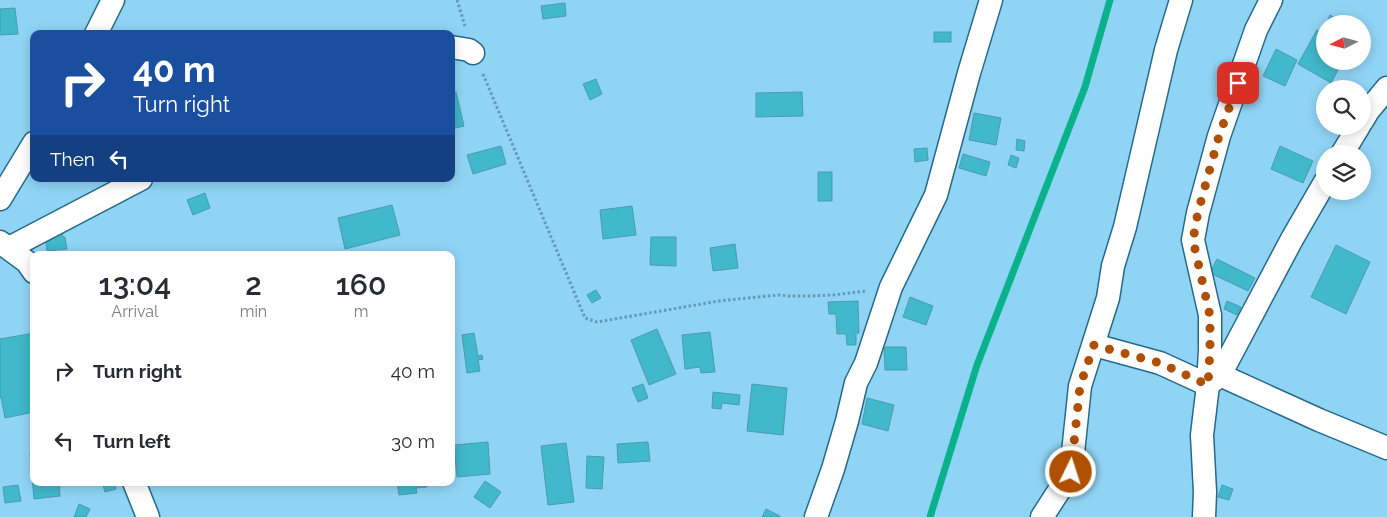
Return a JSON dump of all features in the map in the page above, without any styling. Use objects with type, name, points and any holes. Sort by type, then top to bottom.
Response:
[{"type":"street","points":[[98,30],[113,0]]},
{"type":"street","points":[[816,517],[833,469],[856,383],[866,363],[891,287],[936,195],[969,73],[992,0]]},
{"type":"street","points":[[1042,517],[1071,472],[1080,386],[1108,298],[1113,266],[1125,228],[1166,50],[1181,0]]},
{"type":"street","points":[[1214,380],[1210,350],[1210,316],[1193,240],[1198,212],[1219,136],[1256,30],[1270,0]]},
{"type":"street","points":[[455,48],[469,50],[473,54]]},
{"type":"street","points":[[1371,107],[1387,88]]},
{"type":"street","points":[[0,199],[30,150]]},
{"type":"street","points":[[30,266],[5,245],[135,182]]},
{"type":"street","points":[[1204,517],[1206,492],[1202,435],[1214,380],[1316,198]]},
{"type":"street","points":[[1094,345],[1214,380],[1387,448]]},
{"type":"street","points":[[136,486],[148,517]]},
{"type":"path","points":[[473,54],[585,318],[597,322],[719,301],[779,294],[790,296],[833,295],[891,287]]},
{"type":"building","points":[[565,3],[566,16],[543,19],[541,6]]},
{"type":"building","points":[[15,8],[18,34],[0,35],[0,9]]},
{"type":"building","points":[[934,32],[951,32],[951,42],[934,42]]},
{"type":"building","points":[[1316,32],[1316,70],[1338,70],[1333,80],[1326,80],[1298,64]]},
{"type":"building","points":[[1276,49],[1297,60],[1285,86],[1263,76]]},
{"type":"building","points":[[596,79],[602,94],[590,100],[583,84]]},
{"type":"building","points":[[455,92],[464,126],[455,128]]},
{"type":"building","points":[[802,92],[803,116],[756,117],[756,93]]},
{"type":"building","points":[[974,113],[1001,118],[996,145],[969,140]]},
{"type":"building","points":[[1017,139],[1025,141],[1024,151],[1016,150]]},
{"type":"building","points":[[501,146],[506,164],[473,174],[467,155]]},
{"type":"building","points":[[1280,146],[1313,161],[1303,183],[1271,169]]},
{"type":"building","points":[[927,148],[928,160],[915,162],[914,149]]},
{"type":"building","points":[[963,154],[990,162],[986,176],[959,168]]},
{"type":"building","points":[[1011,155],[1019,158],[1016,168],[1008,165]]},
{"type":"building","points":[[818,172],[832,172],[832,201],[818,201]]},
{"type":"building","points":[[205,193],[210,208],[193,215],[187,200]]},
{"type":"building","points":[[392,205],[400,235],[345,249],[338,218]]},
{"type":"building","points":[[632,206],[636,235],[603,239],[600,210]]},
{"type":"building","points":[[62,232],[67,249],[47,251],[45,234]]},
{"type":"building","points":[[651,237],[676,237],[676,266],[650,265]]},
{"type":"building","points":[[735,244],[738,268],[713,271],[710,248]]},
{"type":"building","points":[[1336,245],[1370,262],[1346,314],[1311,297]]},
{"type":"building","points":[[1217,259],[1255,278],[1248,291],[1210,273]]},
{"type":"building","points":[[596,290],[601,298],[592,303],[587,295]]},
{"type":"building","points":[[910,297],[933,306],[926,325],[903,317]]},
{"type":"building","points":[[858,301],[859,333],[856,333],[856,345],[847,345],[846,334],[837,334],[836,314],[829,314],[828,302]]},
{"type":"building","points":[[1227,301],[1241,307],[1237,315],[1224,309]]},
{"type":"building","points":[[657,329],[676,374],[649,385],[631,340]]},
{"type":"building","points":[[710,332],[715,372],[701,373],[700,367],[685,369],[682,335]]},
{"type":"building","points":[[474,333],[478,356],[482,355],[483,359],[478,360],[480,371],[467,373],[462,335]]},
{"type":"building","points":[[30,334],[30,413],[5,418],[0,398],[0,339]]},
{"type":"building","points":[[884,347],[906,347],[907,370],[885,370]]},
{"type":"building","points":[[643,384],[648,398],[638,402],[632,388]]},
{"type":"building","points":[[752,384],[787,388],[783,435],[747,431]]},
{"type":"building","points":[[713,392],[740,395],[739,405],[722,403],[721,409],[712,408]]},
{"type":"building","points":[[867,398],[894,405],[888,431],[862,424]]},
{"type":"building","points":[[488,442],[490,474],[457,477],[455,445]]},
{"type":"building","points":[[648,442],[650,461],[618,463],[617,444]]},
{"type":"building","points":[[566,443],[574,502],[548,505],[541,446]]},
{"type":"building","points":[[587,456],[604,457],[602,489],[586,488]]},
{"type":"building","points":[[485,481],[501,492],[490,508],[474,497]]},
{"type":"building","points":[[18,485],[21,501],[5,503],[3,487]]},
{"type":"building","points":[[1222,485],[1233,489],[1229,500],[1218,497]]},
{"type":"building","points":[[33,486],[59,486],[60,496],[34,499]]},
{"type":"building","points":[[103,486],[115,486],[116,489],[105,492]]},
{"type":"building","points":[[398,486],[427,486],[416,488],[417,493],[399,495]]},
{"type":"building","points":[[79,504],[90,509],[86,517],[74,517]]},
{"type":"building","points":[[766,509],[780,516],[780,517],[762,517]]},
{"type":"waterway","points":[[930,517],[977,365],[1085,87],[1110,0]]},
{"type":"route","points":[[1071,472],[1080,386],[1094,345],[1160,363],[1208,385],[1210,316],[1193,240],[1198,212],[1219,136],[1238,83]]}]
